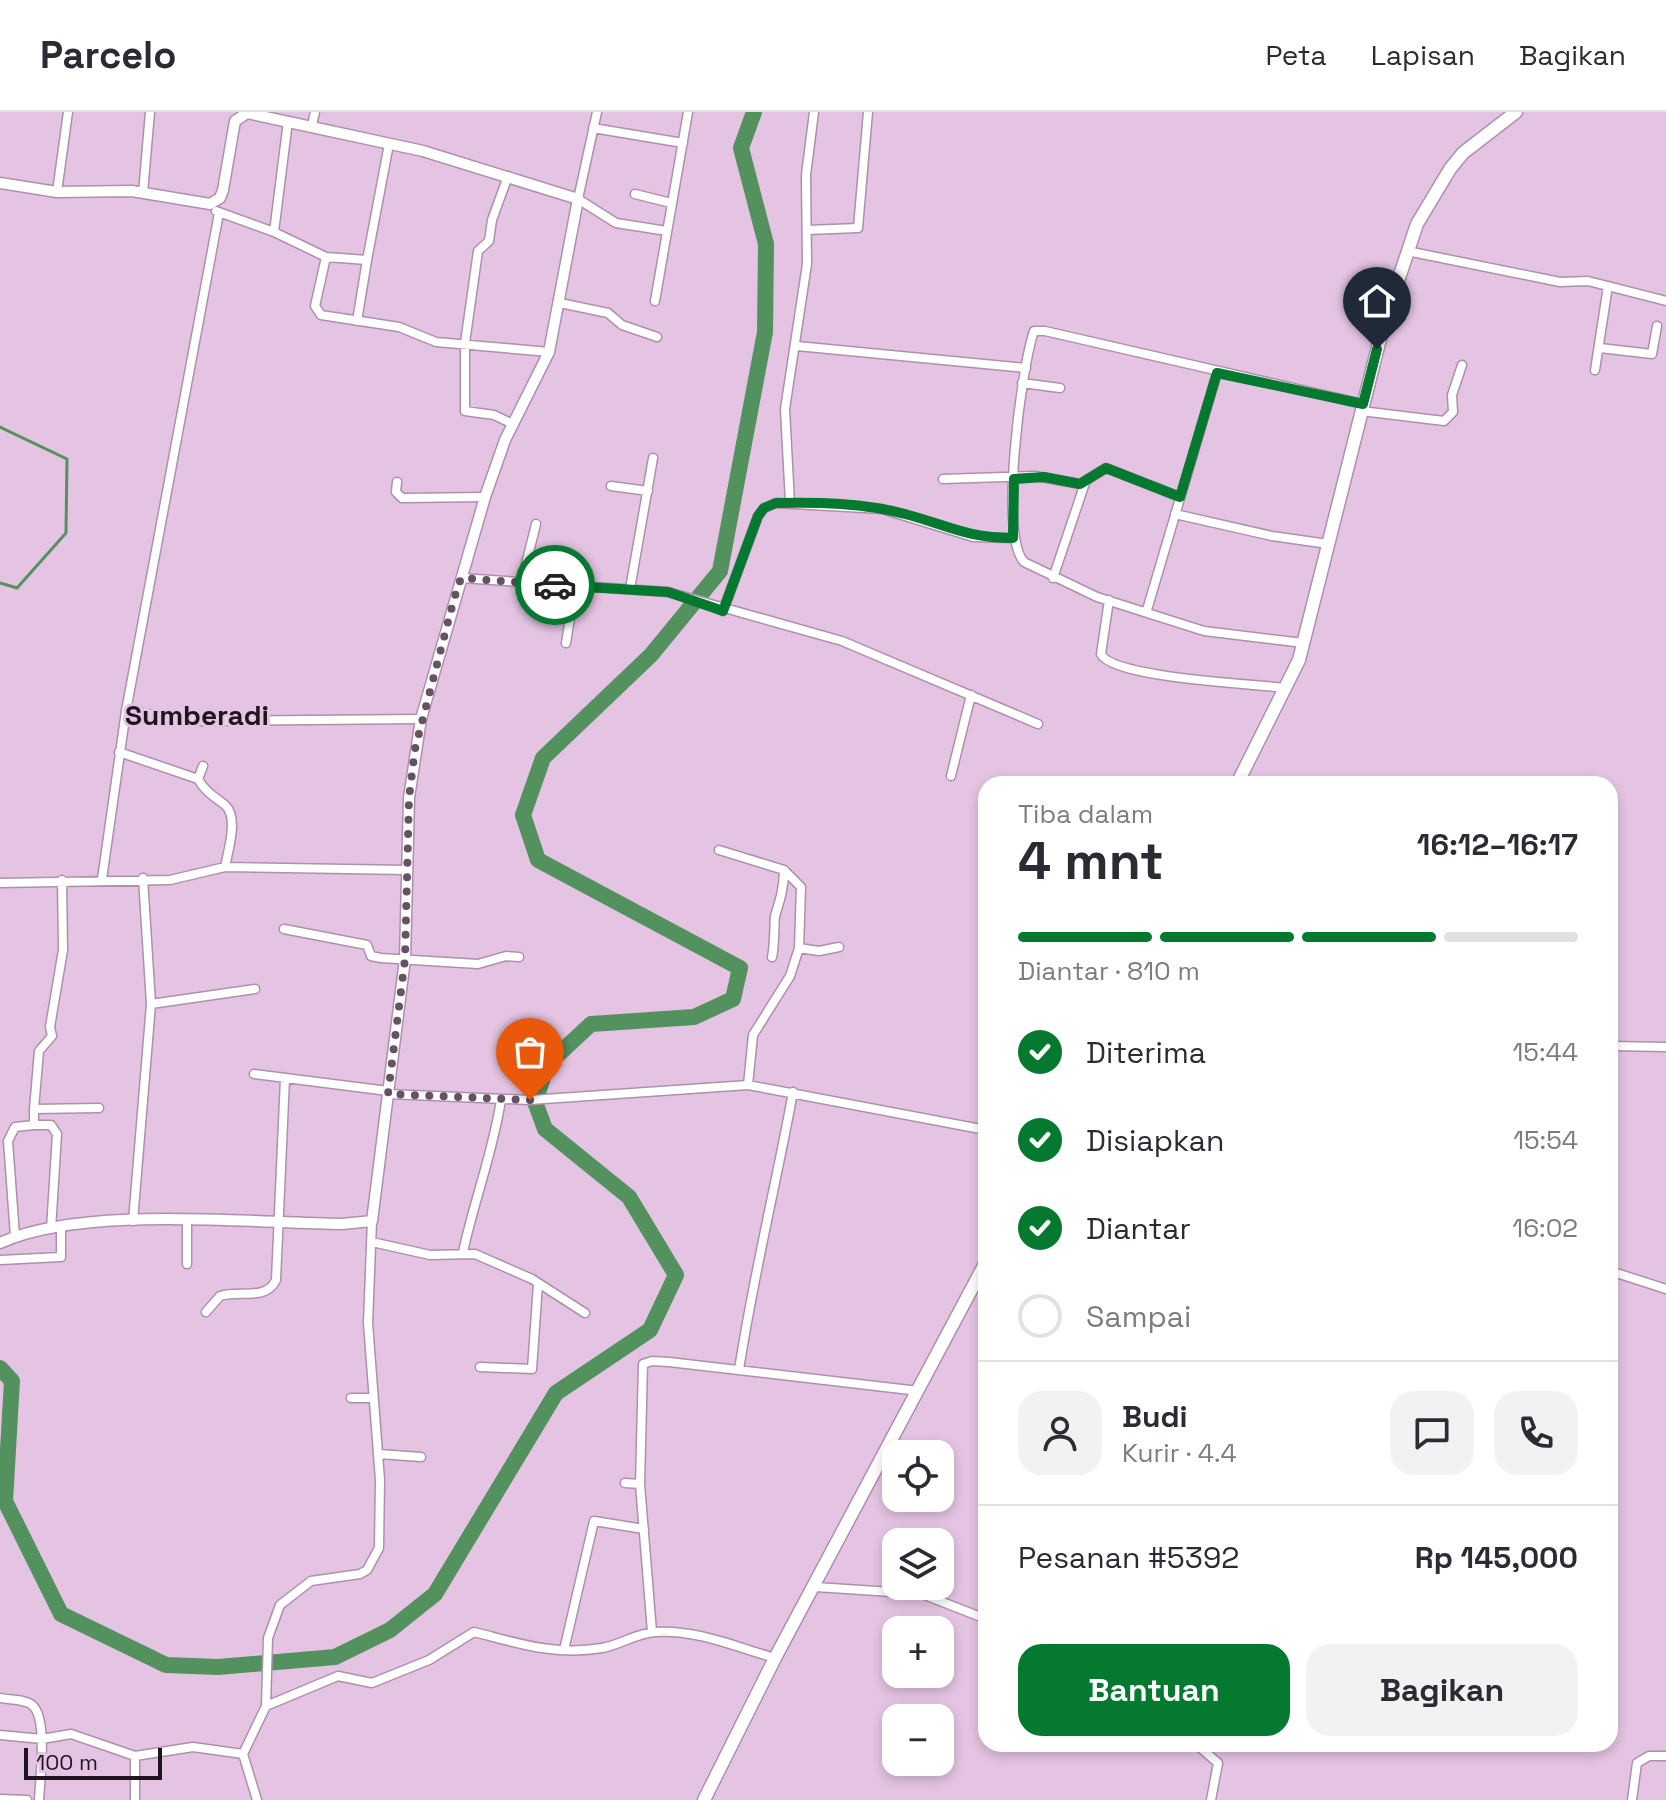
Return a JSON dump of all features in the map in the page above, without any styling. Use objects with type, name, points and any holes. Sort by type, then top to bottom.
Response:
[{"type":"main road","points":[[1241,776],[1286,688],[1303,643],[1362,407],[1417,224],[1450,169],[1516,112]]},
{"type":"main road","points":[[704,1800],[775,1658],[816,1587],[978,1277]]},
{"type":"street","points":[[57,192],[68,112]]},
{"type":"street","points":[[143,193],[150,112]]},
{"type":"street","points":[[312,125],[315,112]]},
{"type":"street","points":[[257,1800],[243,1754],[266,1701],[268,1638],[273,1618],[288,1595],[311,1581],[360,1574],[372,1563],[379,1548],[379,1454],[367,1297],[372,1221],[405,959],[409,798],[421,719],[485,497],[513,424],[549,352],[597,112]]},
{"type":"street","points":[[655,301],[671,203],[681,171],[688,112]]},
{"type":"street","points":[[790,503],[785,412],[797,346],[807,230],[806,175],[814,112]]},
{"type":"street","points":[[807,230],[858,228],[868,112]]},
{"type":"street","points":[[210,204],[220,198],[223,190],[237,114],[254,114],[312,125],[508,176],[578,199],[616,223],[667,231]]},
{"type":"street","points":[[274,232],[288,121]]},
{"type":"street","points":[[593,128],[683,143]]},
{"type":"street","points":[[357,321],[389,144]]},
{"type":"street","points":[[508,176],[492,220],[489,241],[478,251],[465,343],[465,411],[494,415],[513,424]]},
{"type":"street","points":[[0,183],[57,192],[143,193],[210,204],[219,213],[274,232],[302,249],[326,257],[367,260]]},
{"type":"street","points":[[635,194],[671,203]]},
{"type":"street","points":[[102,879],[126,711],[219,213]]},
{"type":"street","points":[[1407,251],[1560,282],[1580,280],[1666,301]]},
{"type":"street","points":[[326,257],[317,311],[325,317],[399,327],[436,342],[549,352]]},
{"type":"street","points":[[1595,370],[1608,286]]},
{"type":"street","points":[[560,303],[611,314],[624,326],[657,337]]},
{"type":"street","points":[[1600,348],[1652,354],[1657,326]]},
{"type":"street","points":[[1303,643],[1218,635],[1109,600],[1053,578],[1016,554],[1013,538],[1014,479],[1022,383],[1034,331],[1045,331],[1362,407],[1444,421],[1453,412],[1452,395],[1462,365]]},
{"type":"street","points":[[797,346],[1026,368]]},
{"type":"street","points":[[1147,610],[1217,373]]},
{"type":"street","points":[[1022,383],[1060,388]]},
{"type":"street","points":[[630,589],[653,458]]},
{"type":"street","points":[[1053,578],[1085,483],[1106,468],[1180,497]]},
{"type":"street","points":[[943,479],[1044,477],[1085,483]]},
{"type":"street","points":[[397,482],[396,492],[402,498],[485,497]]},
{"type":"street","points":[[611,486],[648,491]]},
{"type":"street","points":[[720,610],[758,516],[769,505],[790,503],[882,509],[973,537],[1013,538]]},
{"type":"street","points":[[1175,514],[1272,536],[1328,544]]},
{"type":"street","points":[[521,584],[536,524]]},
{"type":"street","points":[[461,578],[668,592],[720,610],[842,641],[1038,724]]},
{"type":"street","points":[[566,643],[575,586]]},
{"type":"street","points":[[1109,600],[1101,654],[1105,661],[1165,675],[1286,688]]},
{"type":"street","points":[[951,776],[971,695]]},
{"type":"street","points":[[126,711],[202,721],[421,719]]},
{"type":"street","points":[[119,752],[198,779],[208,795],[228,806],[232,816],[225,867]]},
{"type":"street","points":[[198,779],[203,766]]},
{"type":"street","points":[[719,850],[784,870],[801,887],[799,948],[790,976],[753,1035],[748,1085]]},
{"type":"street","points":[[0,883],[181,879],[225,867],[407,870]]},
{"type":"street","points":[[772,957],[777,934],[774,920],[782,902],[784,870]]},
{"type":"street","points":[[133,1221],[151,1004],[143,878]]},
{"type":"street","points":[[34,1125],[37,1056],[52,1036],[50,1027],[63,950],[62,880]]},
{"type":"street","points":[[284,929],[367,945],[371,956],[376,958],[478,964],[497,957],[519,957]]},
{"type":"street","points":[[799,948],[819,951],[839,947]]},
{"type":"street","points":[[151,1004],[255,989]]},
{"type":"street","points":[[1618,1046],[1666,1047]]},
{"type":"street","points":[[254,1074],[388,1093],[501,1100],[748,1085],[978,1128]]},
{"type":"street","points":[[206,1312],[220,1296],[262,1293],[273,1287],[276,1280],[285,1078]]},
{"type":"street","points":[[739,1370],[793,1092]]},
{"type":"street","points":[[463,1252],[476,1193],[495,1135],[501,1100]]},
{"type":"street","points":[[34,1109],[99,1108]]},
{"type":"street","points":[[0,1260],[61,1257],[56,1228],[57,1134],[51,1125],[15,1127],[8,1141],[15,1236]]},
{"type":"street","points":[[0,1243],[15,1236],[56,1228],[133,1221],[342,1224],[372,1221]]},
{"type":"street","points":[[187,1221],[187,1264]]},
{"type":"street","points":[[372,1242],[430,1255],[463,1252],[494,1262],[585,1313]]},
{"type":"street","points":[[1618,1274],[1666,1289]]},
{"type":"street","points":[[480,1367],[532,1369],[538,1284]]},
{"type":"street","points":[[652,1632],[640,1484],[643,1364],[652,1361],[919,1391]]},
{"type":"street","points":[[351,1398],[373,1398]]},
{"type":"street","points":[[379,1454],[421,1457]]},
{"type":"street","points":[[625,1483],[640,1484]]},
{"type":"street","points":[[564,1650],[594,1521],[644,1529]]},
{"type":"street","points":[[816,1587],[922,1594],[978,1616]]},
{"type":"street","points":[[266,1701],[342,1677],[372,1683],[429,1660],[474,1632],[511,1644],[564,1650],[604,1648],[652,1632],[697,1635],[775,1658]]},
{"type":"street","points":[[0,1698],[34,1706],[42,1739],[39,1800]]},
{"type":"street","points":[[0,1735],[42,1739],[71,1734],[135,1756],[193,1747],[243,1754]]},
{"type":"street","points":[[1205,1752],[1218,1763],[1211,1800]]},
{"type":"street","points":[[135,1756],[135,1800]]},
{"type":"street","points":[[1632,1800],[1637,1763],[1649,1756],[1666,1756]]},
{"type":"street","points":[[0,1799],[27,1800]]},
{"type":"waterway","points":[[0,1368],[12,1381],[5,1501],[61,1614],[166,1665],[218,1667],[335,1657],[390,1630],[435,1594],[556,1393],[650,1330],[676,1275],[629,1197],[545,1129],[535,1102],[547,1065],[591,1024],[694,1017],[733,999],[740,968],[538,860],[523,815],[543,758],[651,655],[720,571],[765,332],[766,244],[741,148],[754,112]]},
{"type":"waterway","points":[[0,427],[67,459],[66,533],[17,588],[0,583]]},
{"type":"way so far","points":[[530,1100],[388,1094],[405,959],[409,798],[415,749],[454,599],[461,578],[555,585]]},
{"type":"district","name":"Sumberadi","points":[[197,715]]},
{"type":"route","points":[[555,585],[668,592],[723,611],[758,516],[764,508],[776,503],[857,505],[908,515],[973,537],[1013,538],[1014,479],[1044,477],[1080,484],[1090,481],[1098,471],[1106,468],[1180,497],[1217,373],[1363,404],[1377,349]]}]
